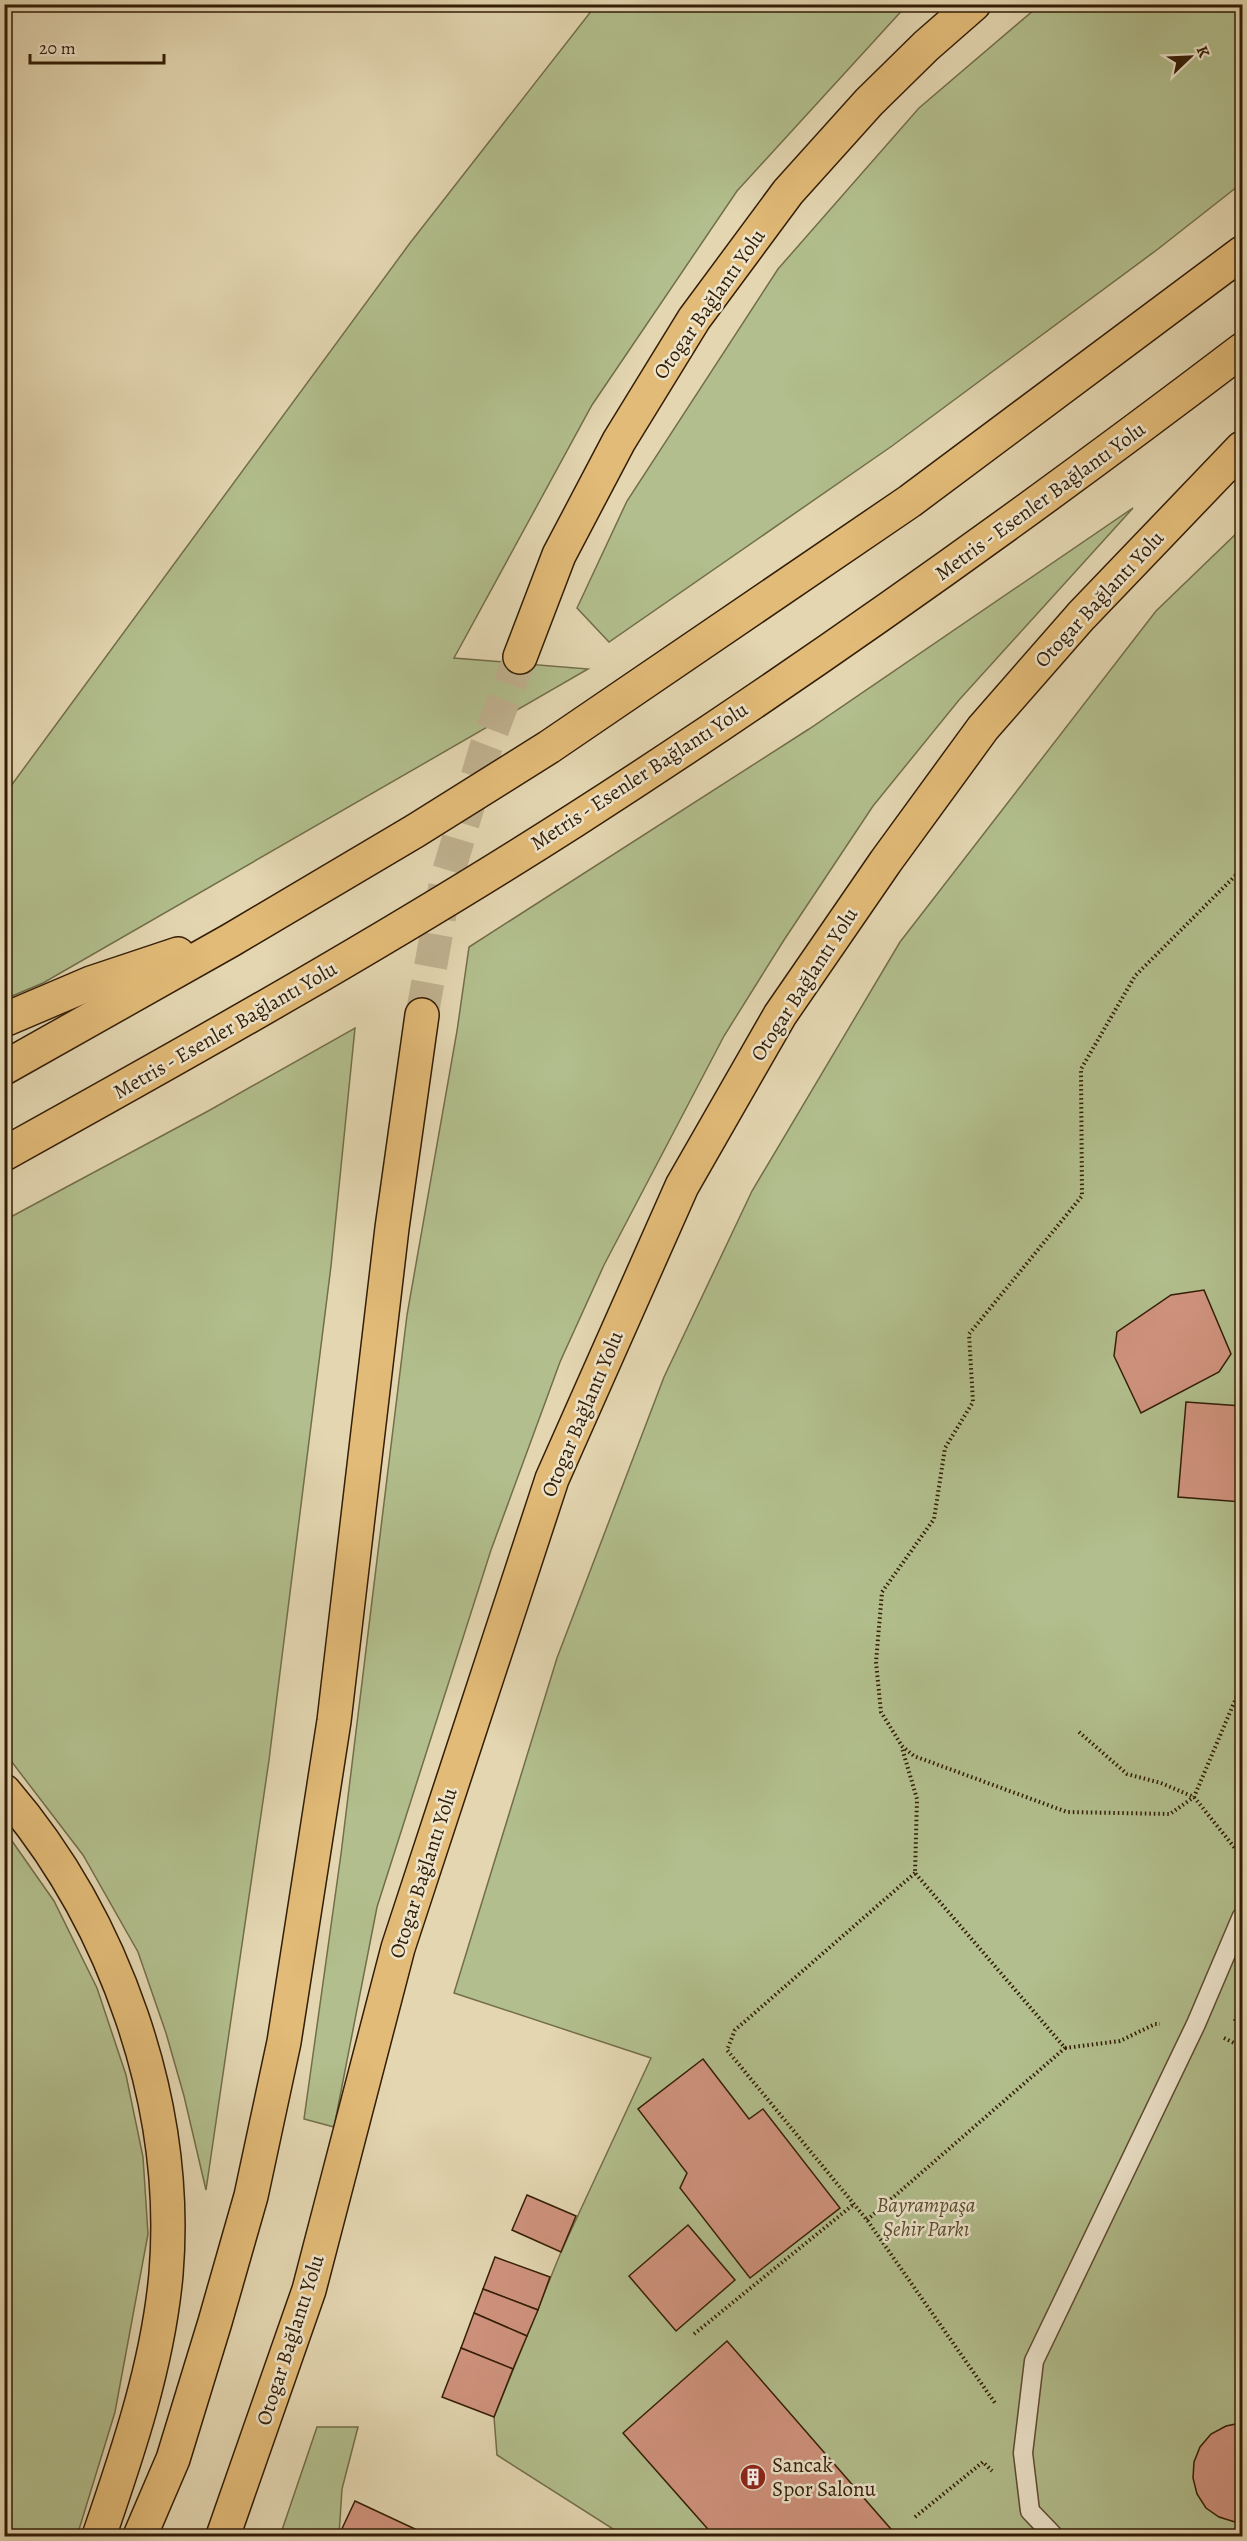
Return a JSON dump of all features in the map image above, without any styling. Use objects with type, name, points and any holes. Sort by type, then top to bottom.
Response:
[{"type":"highway","name":"Otogar Bağlantı Yolu","points":[[520,657],[560,555],[619,441],[694,319],[788,192],[869,102],[926,46],[974,4]]},
{"type":"highway","points":[[4,1068],[231,940],[415,831],[549,747],[910,501],[1242,253]]},
{"type":"highway","name":"Metris - Esenler Bağlantı Yolu","points":[[4,1154],[366,950],[575,820],[792,677],[912,594],[1068,482],[1242,350]]},
{"type":"highway","name":"Otogar Bağlantı Yolu","points":[[223,2536],[309,2290],[398,1948],[552,1479],[682,1186],[780,1015],[886,861],[983,728],[1081,616],[1242,448]]},
{"type":"highway","points":[[4,1020],[91,983],[162,959],[231,940]]},
{"type":"highway","points":[[140,2536],[173,2459],[215,2322],[251,2196],[284,2042],[334,1721],[392,1228],[422,1015]]},
{"type":"highway","points":[[4,1791],[29,1820],[73,1885],[109,1957],[138,2036],[160,2127],[167,2207],[166,2273],[158,2332],[121,2472],[99,2536]]},
{"type":"lane","points":[[1054,2536],[1030,2511],[1023,2453],[1034,2361],[1196,2024],[1242,1916]]},
{"type":"path","points":[[867,2220],[1065,2048],[915,1873],[917,1799],[902,1746],[881,1712],[876,1662],[882,1592],[934,1519],[945,1448],[973,1402],[969,1334],[1082,1196],[1081,1069],[1135,976],[1242,869]]},
{"type":"path","points":[[902,1746],[914,1756],[1067,1812],[1170,1814],[1194,1797],[1242,1684]]},
{"type":"path","points":[[1078,1732],[1127,1774],[1161,1783],[1194,1797],[1242,1857]]},
{"type":"path","points":[[915,1873],[735,2030],[727,2050],[867,2220],[995,2403],[1023,2453]]},
{"type":"path","points":[[694,2334],[854,2204]]},
{"type":"path","points":[[915,2517],[983,2462],[1030,2511]]},
{"type":"green space","points":[[1041,4],[1242,5],[1242,183],[1158,249],[892,446],[609,642],[577,608],[627,501],[778,269],[919,108]]},
{"type":"green space","points":[[596,5],[907,5],[737,191],[592,405],[454,658],[588,669],[43,983],[5,999],[5,794],[410,243]]},
{"type":"green space","points":[[1133,508],[959,700],[873,806],[784,940],[724,1036],[604,1265],[560,1362],[491,1550],[377,1907],[334,2127],[304,2119],[341,1854],[407,1315],[457,1031],[469,947],[809,729]]},
{"type":"green space","name":"Bayrampaşa Şehir Parkı","points":[[1242,528],[1242,2536],[624,2536],[497,2455],[494,2417],[561,2252],[651,2058],[454,1993],[557,1658],[664,1377],[752,1191],[900,942],[1156,611]]},
{"type":"green space","points":[[355,1028],[331,1266],[269,1760],[206,2190],[184,2096],[166,2033],[138,1952],[83,1855],[5,1753],[5,1220],[210,1110]]},
{"type":"green space","points":[[5,1831],[54,1901],[97,1988],[126,2075],[143,2157],[148,2234],[115,2412],[77,2536],[5,2536]]},
{"type":"green space","points":[[317,2427],[358,2427],[342,2489],[339,2535],[280,2536]]},
{"type":"building","points":[[1204,1290],[1231,1354],[1219,1372],[1141,1413],[1114,1356],[1117,1332],[1171,1295]]},
{"type":"building","points":[[1186,1402],[1242,1406],[1242,1502],[1178,1497]]},
{"type":"building","points":[[703,2059],[749,2119],[763,2109],[840,2208],[750,2278],[680,2188],[687,2173],[638,2109]]},
{"type":"building","points":[[527,2195],[576,2216],[561,2252],[512,2230]]},
{"type":"building","points":[[688,2225],[735,2280],[676,2331],[629,2276]]},
{"type":"building","points":[[495,2257],[550,2277],[538,2310],[483,2289]]},
{"type":"building","points":[[483,2289],[538,2310],[527,2336],[474,2313]]},
{"type":"building","points":[[474,2313],[527,2336],[513,2369],[461,2348]]},
{"type":"building","name":"Sancak Spor Salonu","points":[[727,2341],[897,2536],[714,2536],[623,2433]]},
{"type":"building","points":[[461,2348],[513,2369],[494,2417],[442,2397]]},
{"type":"building","points":[[1241,2423],[1242,2522],[1235,2522],[1219,2517],[1206,2508],[1197,2494],[1193,2478],[1194,2462],[1200,2447],[1211,2434],[1226,2426]]},
{"type":"building","points":[[355,2501],[430,2536],[339,2535]]},
{"type":"tunnel","points":[[422,1015],[446,880],[486,747],[520,657]]},
{"type":"place","name":"Sancak Spor Salonu","points":[[753,2477]]}]
